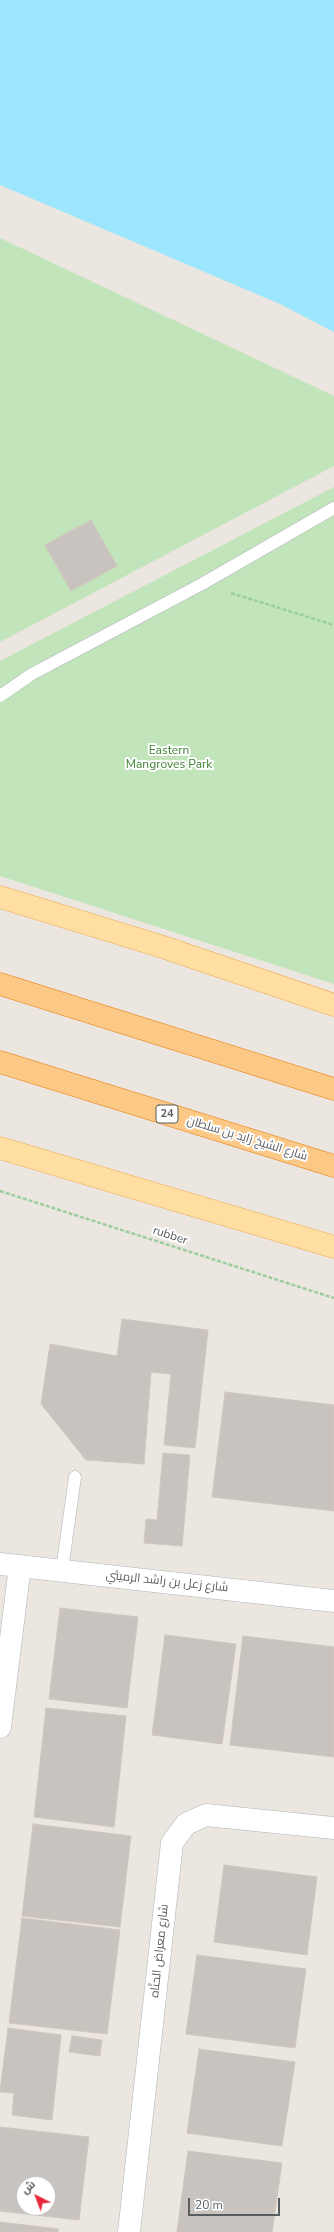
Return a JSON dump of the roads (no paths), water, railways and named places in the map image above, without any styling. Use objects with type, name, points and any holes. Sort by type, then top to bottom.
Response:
[{"type":"highway","points":[[0,984],[334,1089]]},
{"type":"highway","name":"شارع الشيخ زايد بن سلطان","points":[[0,1062],[334,1166]]},
{"type":"main road","points":[[0,898],[160,946],[334,1005]]},
{"type":"main road","points":[[0,1148],[334,1247]]},
{"type":"street","name":"شارع زعل بن راشد الرميثي","points":[[10,1565],[334,1601]]},
{"type":"street","points":[[0,1727],[10,1565]]},
{"type":"street","name":"شارع معراض الحنَّاه","points":[[128,2232],[172,1843],[186,1824],[206,1815],[334,1828]]},
{"type":"lane","points":[[0,696],[32,674],[202,584],[334,508]]},
{"type":"lane","points":[[62,1570],[75,1478]]},
{"type":"water","points":[[0,0],[334,0],[334,332],[280,304],[0,185]]},
{"type":"park label","name":"Eastern Mangroves Park","points":[[169,758]]}]
